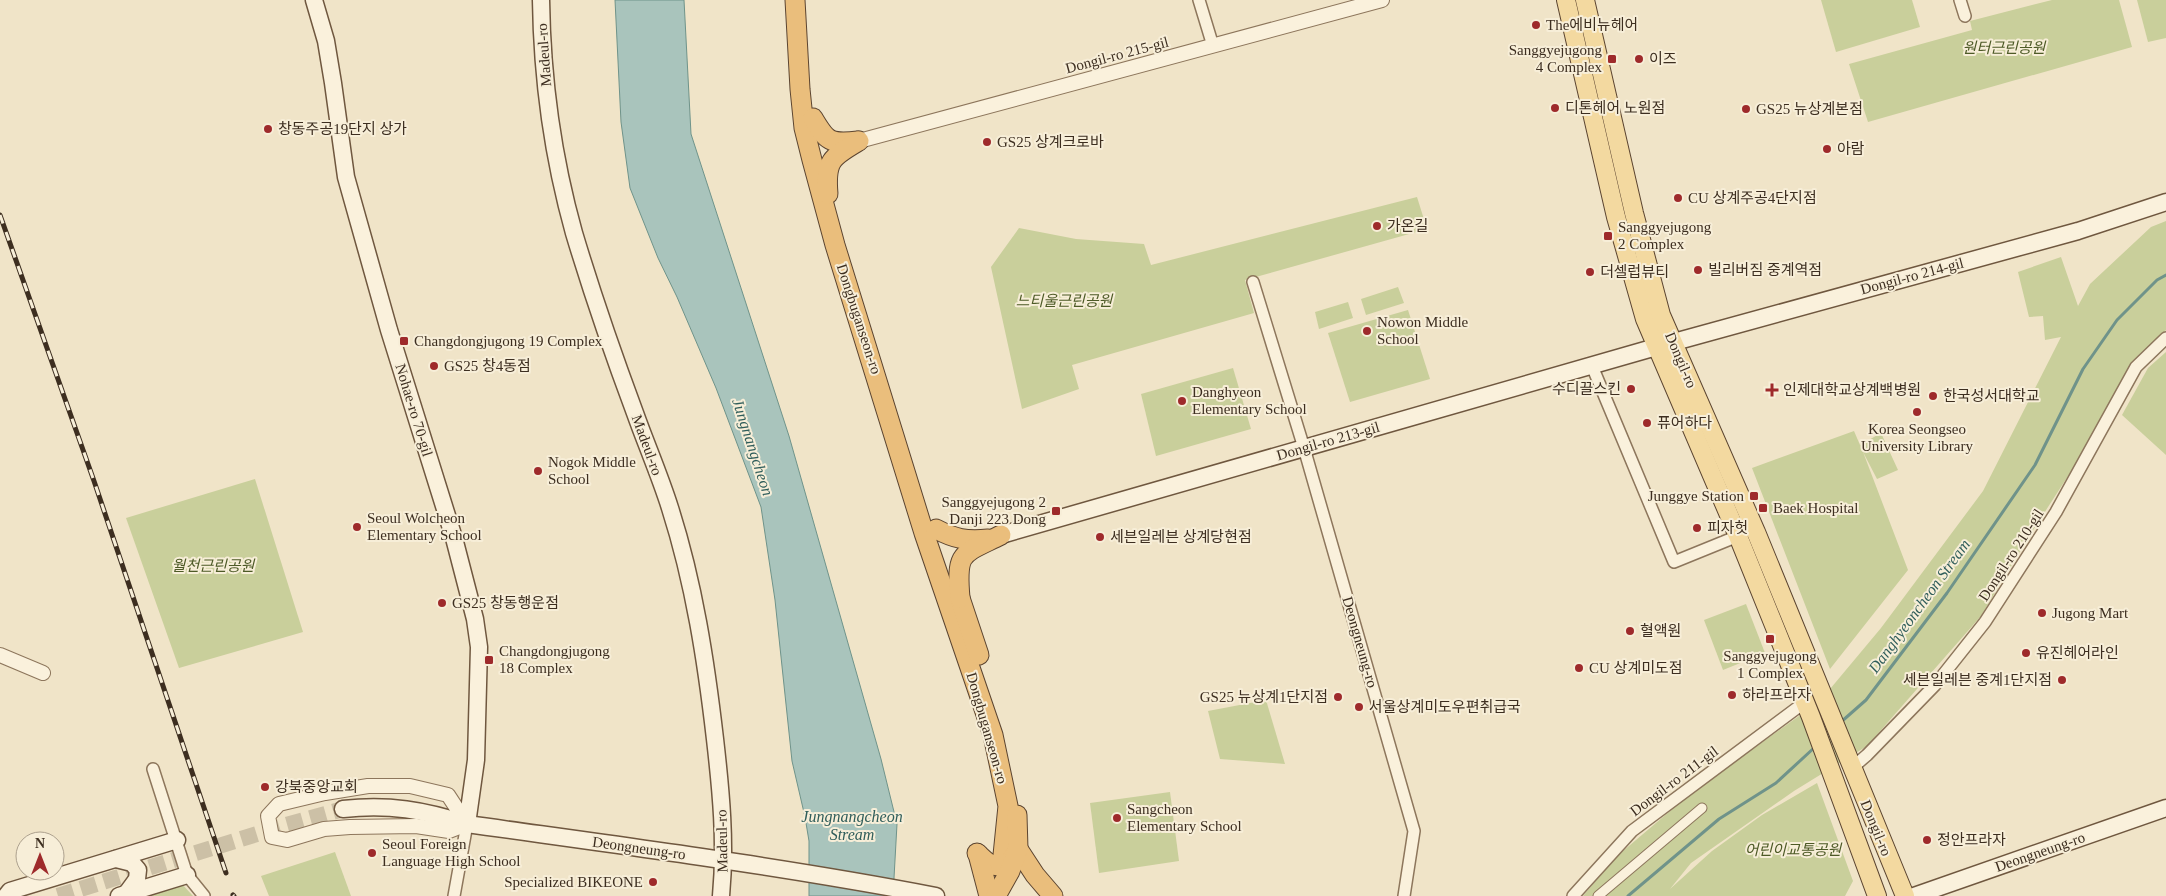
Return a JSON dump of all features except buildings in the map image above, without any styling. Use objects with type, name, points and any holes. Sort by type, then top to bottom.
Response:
[{"type":"highway","name":"Dongbuganseon-ro","points":[[795,0],[804,128],[831,228],[924,533],[954,603],[957,632],[993,771],[998,853]]},
{"type":"highway","points":[[805,0],[813,118],[826,177],[831,228]]},
{"type":"highway","points":[[813,118],[824,137],[831,141],[842,143],[859,141]]},
{"type":"highway","points":[[826,177],[832,159],[859,141]]},
{"type":"highway","points":[[871,357],[895,406],[936,529],[954,603],[982,663],[1010,762],[1017,802],[998,853],[989,896]]},
{"type":"highway","points":[[936,529],[953,538],[971,540],[987,539],[1001,535]]},
{"type":"highway","points":[[954,603],[961,558],[968,552],[1001,535]]},
{"type":"highway","name":"Dongbuganseon-ro","points":[[957,632],[989,724],[1000,764],[1008,806],[998,853]]},
{"type":"highway","points":[[982,663],[989,724]]},
{"type":"highway","points":[[996,896],[1010,871],[998,853]]},
{"type":"highway","points":[[998,853],[1035,875],[1054,896]]},
{"type":"main road","name":"Nohae-ro 70-gil","points":[[314,0],[326,41],[346,177],[389,330],[454,538],[475,619],[479,647],[476,760],[467,824]]},
{"type":"main road","name":"Madeul-ro","points":[[541,0],[548,98],[559,171],[574,232],[633,409],[670,507],[697,614],[707,669],[720,787],[724,860],[721,896]]},
{"type":"main road","name":"Dongil-ro","points":[[1566,0],[1616,217],[1646,319],[1656,347],[1738,536],[1808,710],[1877,896]]},
{"type":"main road","name":"Dongil-ro","points":[[1585,0],[1634,214],[1662,315],[1756,532],[1905,896]]},
{"type":"main road","name":"Dongil-ro 214-gil","points":[[1656,347],[2068,234],[2166,202]]},
{"type":"main road","name":"Dongil-ro 213-gil","points":[[1001,535],[1656,347]]},
{"type":"main road","name":"Deongneung-ro","points":[[343,809],[371,806],[399,807],[432,813],[467,824],[755,864],[936,896]]},
{"type":"main road","name":"Deongneung-ro","points":[[1914,896],[2166,808]]},
{"type":"main road","points":[[6,896],[10,891],[177,840]]},
{"type":"main road","points":[[116,859],[132,863],[138,870],[137,879],[123,895]]},
{"type":"main road","points":[[123,895],[196,886]]},
{"type":"street","points":[[1199,0],[1213,46]]},
{"type":"street","name":"Dongil-ro 215-gil","points":[[859,141],[1382,0]]},
{"type":"street","points":[[1960,0],[1964,16]]},
{"type":"street","name":"Deongneung-ro","points":[[1253,282],[1304,448],[1414,831],[1404,896]]},
{"type":"street","name":"Dongil-ro 210-gil","points":[[1851,764],[1867,755],[1935,685],[1985,622],[2056,512],[2136,367],[2166,338]]},
{"type":"street","points":[[1592,366],[1674,562],[1738,536]]},
{"type":"street","points":[[0,655],[43,673]]},
{"type":"street","name":"Dongil-ro 211-gil","points":[[1573,896],[1632,831],[1808,710]]},
{"type":"street","points":[[153,769],[177,840],[196,886]]},
{"type":"street","points":[[454,896],[467,824],[448,795],[410,786],[368,786],[325,793],[279,804],[268,816],[272,837],[287,840],[324,829],[416,826],[449,831],[467,824]]},
{"type":"street","points":[[1598,896],[1702,808]]},
{"type":"green space","points":[[1821,0],[1912,0],[1920,27],[1836,52]]},
{"type":"green space","name":"원터근린공원","points":[[2052,0],[2119,0],[2132,47],[1868,122],[1849,64],[1972,30],[1970,21]]},
{"type":"green space","points":[[2137,0],[2166,0],[2166,38],[2148,42]]},
{"type":"green space","name":"느티울근린공원","points":[[1417,197],[1427,229],[1245,280],[1254,313],[1072,365],[1079,389],[1022,409],[991,267],[1019,228],[1076,239],[1144,244],[1151,265]]},
{"type":"green space","name":"어린이교통공원","points":[[2166,221],[2166,330],[2154,343],[2028,538],[1981,616],[1867,746],[1794,791],[1691,863],[1670,889],[1712,851],[1762,815],[1817,783],[1853,881],[1845,896],[1583,896],[1616,857],[1690,794],[1820,701],[1881,628],[1983,491],[2061,337],[2045,340],[2043,316],[2029,317],[2018,272],[2061,257],[2078,306],[2090,284],[2151,227]]},
{"type":"green space","points":[[1398,287],[1404,303],[1366,315],[1361,299]]},
{"type":"green space","points":[[1348,302],[1353,318],[1319,329],[1315,312]]},
{"type":"green space","points":[[1408,310],[1430,379],[1350,402],[1328,333]]},
{"type":"green space","points":[[2166,352],[2166,455],[2122,415],[2148,368]]},
{"type":"green space","points":[[1233,368],[1251,429],[1156,456],[1141,394]]},
{"type":"green space","points":[[1854,431],[1860,445],[1881,433],[1898,470],[1877,479],[1863,452],[1908,570],[1830,669],[1752,468]]},
{"type":"green space","name":"월천근린공원","points":[[255,479],[303,632],[179,668],[126,518]]},
{"type":"green space","points":[[1746,604],[1765,653],[1723,670],[1704,620]]},
{"type":"green space","points":[[1266,700],[1285,764],[1220,759],[1208,711]]},
{"type":"green space","points":[[1170,792],[1179,861],[1099,873],[1090,803]]},
{"type":"green space","points":[[335,852],[351,896],[269,896],[261,876]]},
{"type":"green space","points":[[181,883],[193,896],[137,896]]},
{"type":"water","name":"Jungnangcheon Stream","points":[[615,0],[684,0],[691,134],[789,436],[881,759],[897,824],[893,896],[809,896],[809,841],[792,761],[775,600],[761,507],[716,388],[658,258],[630,188],[621,122]]},
{"type":"waterway","name":"Danghyeoncheon Stream","points":[[1841,722],[1866,700],[1947,593],[2035,465],[2083,369],[2117,320],[2157,280],[2166,275]]},
{"type":"waterway","name":"Danghyeoncheon Stream","points":[[1628,896],[1719,819],[1776,783],[1815,747]]},
{"type":"tunnel","points":[[58,896],[343,809]]},
{"type":"railway","points":[[0,215],[94,481],[226,873]]},
{"type":"place","name":"The에비뉴헤어","points":[[1536,25]]},
{"type":"place","name":"Sanggyejugong 4 Complex","points":[[1612,59]]},
{"type":"place","name":"이즈","points":[[1639,59]]},
{"type":"place","name":"디톤헤어 노원점","points":[[1555,108]]},
{"type":"place","name":"GS25 뉴상계본점","points":[[1746,109]]},
{"type":"place","name":"창동주공19단지 상가","points":[[268,129]]},
{"type":"place","name":"GS25 상계크로바","points":[[987,142]]},
{"type":"place","name":"아람","points":[[1827,149]]},
{"type":"place","name":"CU 상계주공4단지점","points":[[1678,198]]},
{"type":"place","name":"가온길","points":[[1377,226]]},
{"type":"place","name":"Sanggyejugong 2 Complex","points":[[1608,236]]},
{"type":"place","name":"빌리버짐 중계역점","points":[[1698,270]]},
{"type":"place","name":"더셀럽뷰티","points":[[1590,272]]},
{"type":"place","name":"Nowon Middle School","points":[[1367,331]]},
{"type":"place","name":"Changdongjugong 19 Complex","points":[[404,341]]},
{"type":"place","name":"GS25 창4동점","points":[[434,366]]},
{"type":"place","name":"수디끌스킨","points":[[1631,389]]},
{"type":"place","name":"인제대학교상계백병원","points":[[1772,390]]},
{"type":"place","name":"한국성서대학교","points":[[1933,396]]},
{"type":"place","name":"Danghyeon Elementary School","points":[[1182,401]]},
{"type":"place","name":"Korea Seongseo University Library","points":[[1917,412]]},
{"type":"place","name":"퓨어하다","points":[[1647,423]]},
{"type":"place","name":"Nogok Middle School","points":[[538,471]]},
{"type":"place","name":"Junggye Station","points":[[1754,496]]},
{"type":"place","name":"Baek Hospital","points":[[1763,508]]},
{"type":"place","name":"Sanggyejugong 2 Danji 223 Dong","points":[[1056,511]]},
{"type":"place","name":"Seoul Wolcheon Elementary School","points":[[357,527]]},
{"type":"place","name":"피자헛","points":[[1697,528]]},
{"type":"place","name":"세븐일레븐 상계당현점","points":[[1100,537]]},
{"type":"place","name":"GS25 창동행운점","points":[[442,603]]},
{"type":"place","name":"Jugong Mart","points":[[2042,613]]},
{"type":"place","name":"혈액원","points":[[1630,631]]},
{"type":"place","name":"Sanggyejugong 1 Complex","points":[[1770,639]]},
{"type":"place","name":"유진헤어라인","points":[[2026,653]]},
{"type":"place","name":"Changdongjugong 18 Complex","points":[[489,660]]},
{"type":"place","name":"CU 상계미도점","points":[[1579,668]]},
{"type":"place","name":"세븐일레븐 중계1단지점","points":[[2062,680]]},
{"type":"place","name":"하라프라자","points":[[1732,695]]},
{"type":"place","name":"GS25 뉴상계1단지점","points":[[1338,697]]},
{"type":"place","name":"서울상계미도우편취급국","points":[[1359,707]]},
{"type":"place","name":"강북중앙교회","points":[[265,787]]},
{"type":"place","name":"Sangcheon Elementary School","points":[[1117,818]]},
{"type":"place","name":"정안프라자","points":[[1927,840]]},
{"type":"place","name":"Seoul Foreign Language High School","points":[[372,853]]},
{"type":"place","name":"Specialized BIKEONE","points":[[653,882]]},
{"type":"water label","name":"Jungnangcheon","points":[[753,447]]}]
